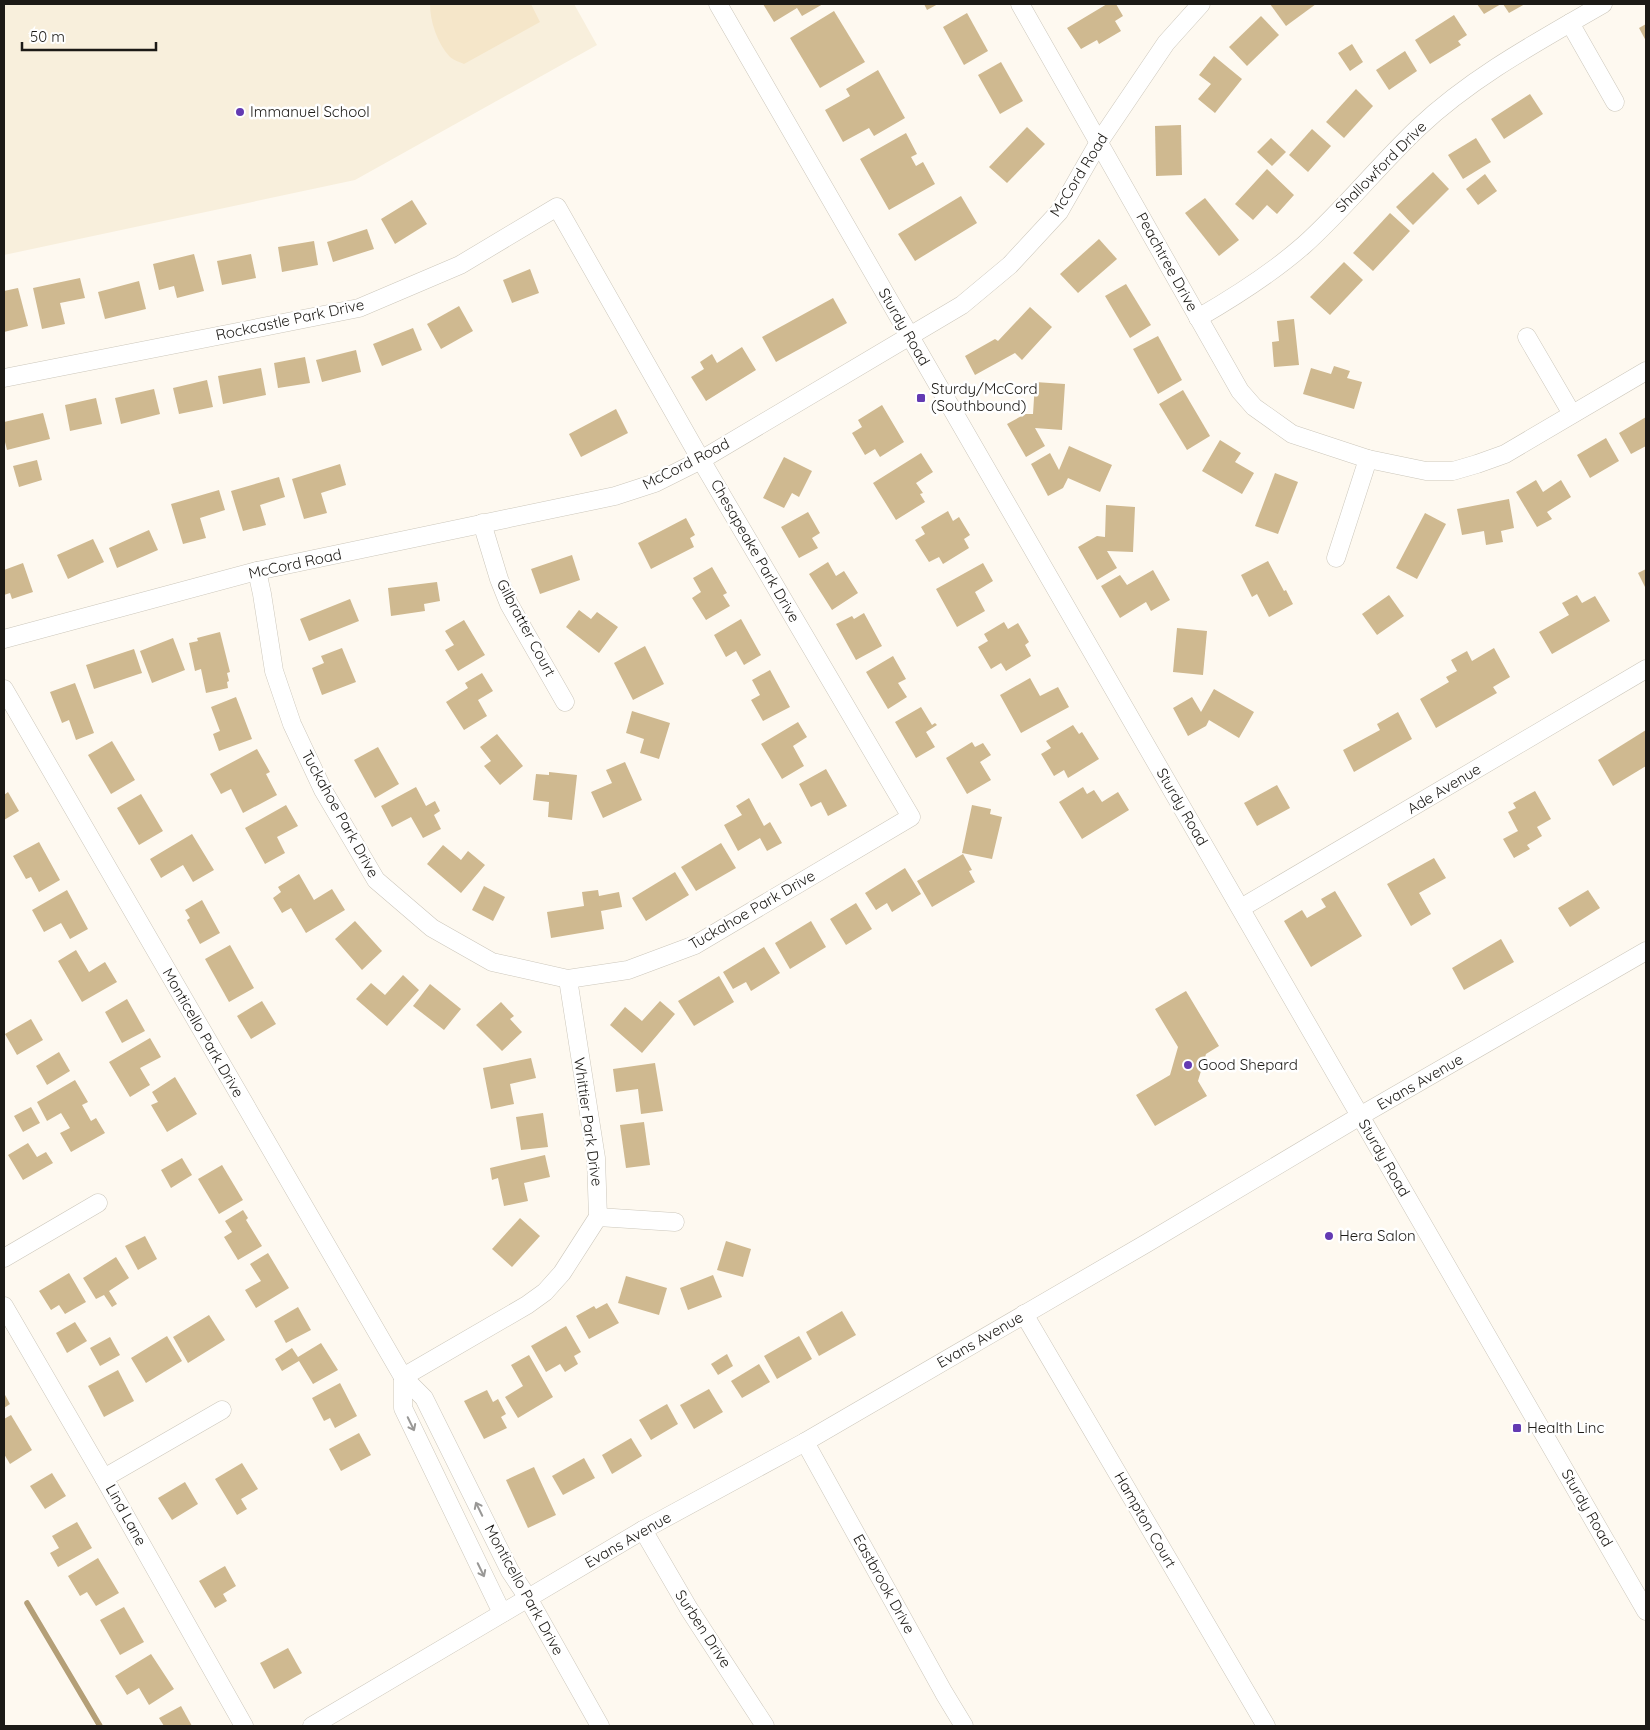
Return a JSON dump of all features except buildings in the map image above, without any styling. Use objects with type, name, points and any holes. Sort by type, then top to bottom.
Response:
[{"type":"street","name":"Sturdy Road","points":[[718,4],[1646,1611]]},
{"type":"street","name":"Peachtree Drive","points":[[1020,4],[1240,391],[1254,407],[1292,434],[1368,459],[1426,471],[1454,471],[1505,454],[1646,371]]},
{"type":"street","name":"McCord Road","points":[[4,639],[257,571],[615,496],[656,483],[701,460],[962,305],[1010,265],[1059,212],[1100,142],[1166,42],[1201,4]]},
{"type":"street","name":"Shallowford Drive","points":[[1198,318],[1245,290],[1273,271],[1300,249],[1418,128],[1455,97],[1499,65],[1603,4]]},
{"type":"street","points":[[1570,23],[1615,102]]},
{"type":"street","name":"Rockcastle Park Drive","points":[[4,378],[359,308],[460,265],[557,207]]},
{"type":"street","name":"Chesapeake Park Drive","points":[[557,207],[701,460],[911,817]]},
{"type":"street","points":[[1527,337],[1572,414]]},
{"type":"street","points":[[1336,558],[1368,459]]},
{"type":"street","name":"Gilbratter Court","points":[[482,523],[498,579],[565,702]]},
{"type":"street","name":"Tuckahoe Park Drive","points":[[257,571],[274,671],[292,724],[323,790],[376,880],[432,928],[492,962],[568,980],[628,970],[695,945],[911,817]]},
{"type":"street","name":"Ade Avenue","points":[[1241,908],[1646,669]]},
{"type":"street","name":"Monticello Park Drive","points":[[4,689],[402,1377],[424,1398],[510,1572],[528,1598],[600,1726]]},
{"type":"street","name":"Evans Avenue","points":[[312,1726],[643,1530],[805,1442],[1360,1116],[1646,951]]},
{"type":"street","name":"Whittier Park Drive","points":[[568,980],[596,1158],[598,1217]]},
{"type":"street","points":[[4,1258],[98,1203]]},
{"type":"street","points":[[402,1377],[527,1305],[545,1292],[562,1273],[598,1217],[676,1222]]},
{"type":"street","name":"Lind Lane","points":[[4,1306],[244,1726]]},
{"type":"street","name":"Hampton Court","points":[[1024,1314],[1266,1726]]},
{"type":"street","name":"Monticello Park Drive","points":[[402,1377],[403,1408],[502,1614]]},
{"type":"street","points":[[104,1478],[222,1410]]},
{"type":"street","name":"Eastbrook Drive","points":[[805,1442],[934,1676],[964,1726]]},
{"type":"street","name":"Surben Drive","points":[[643,1530],[689,1609],[765,1726]]},
{"type":"shaded area","name":"Immanuel School","points":[[4,4],[574,4],[597,45],[355,180],[4,255]]},
{"type":"shaded area","points":[[430,4],[531,4],[540,22],[464,64],[451,58],[441,45],[433,25]]},
{"type":"waterway","points":[[27,1603],[100,1726]]},
{"type":"place","name":"Immanuel School","points":[[240,112]]},
{"type":"place","name":"Sturdy/McCord (Southbound)","points":[[921,398]]},
{"type":"place","name":"Good Shepard","points":[[1188,1065]]},
{"type":"place","name":"Hera Salon","points":[[1329,1236]]},
{"type":"place","name":"Health Linc","points":[[1517,1428]]}]
